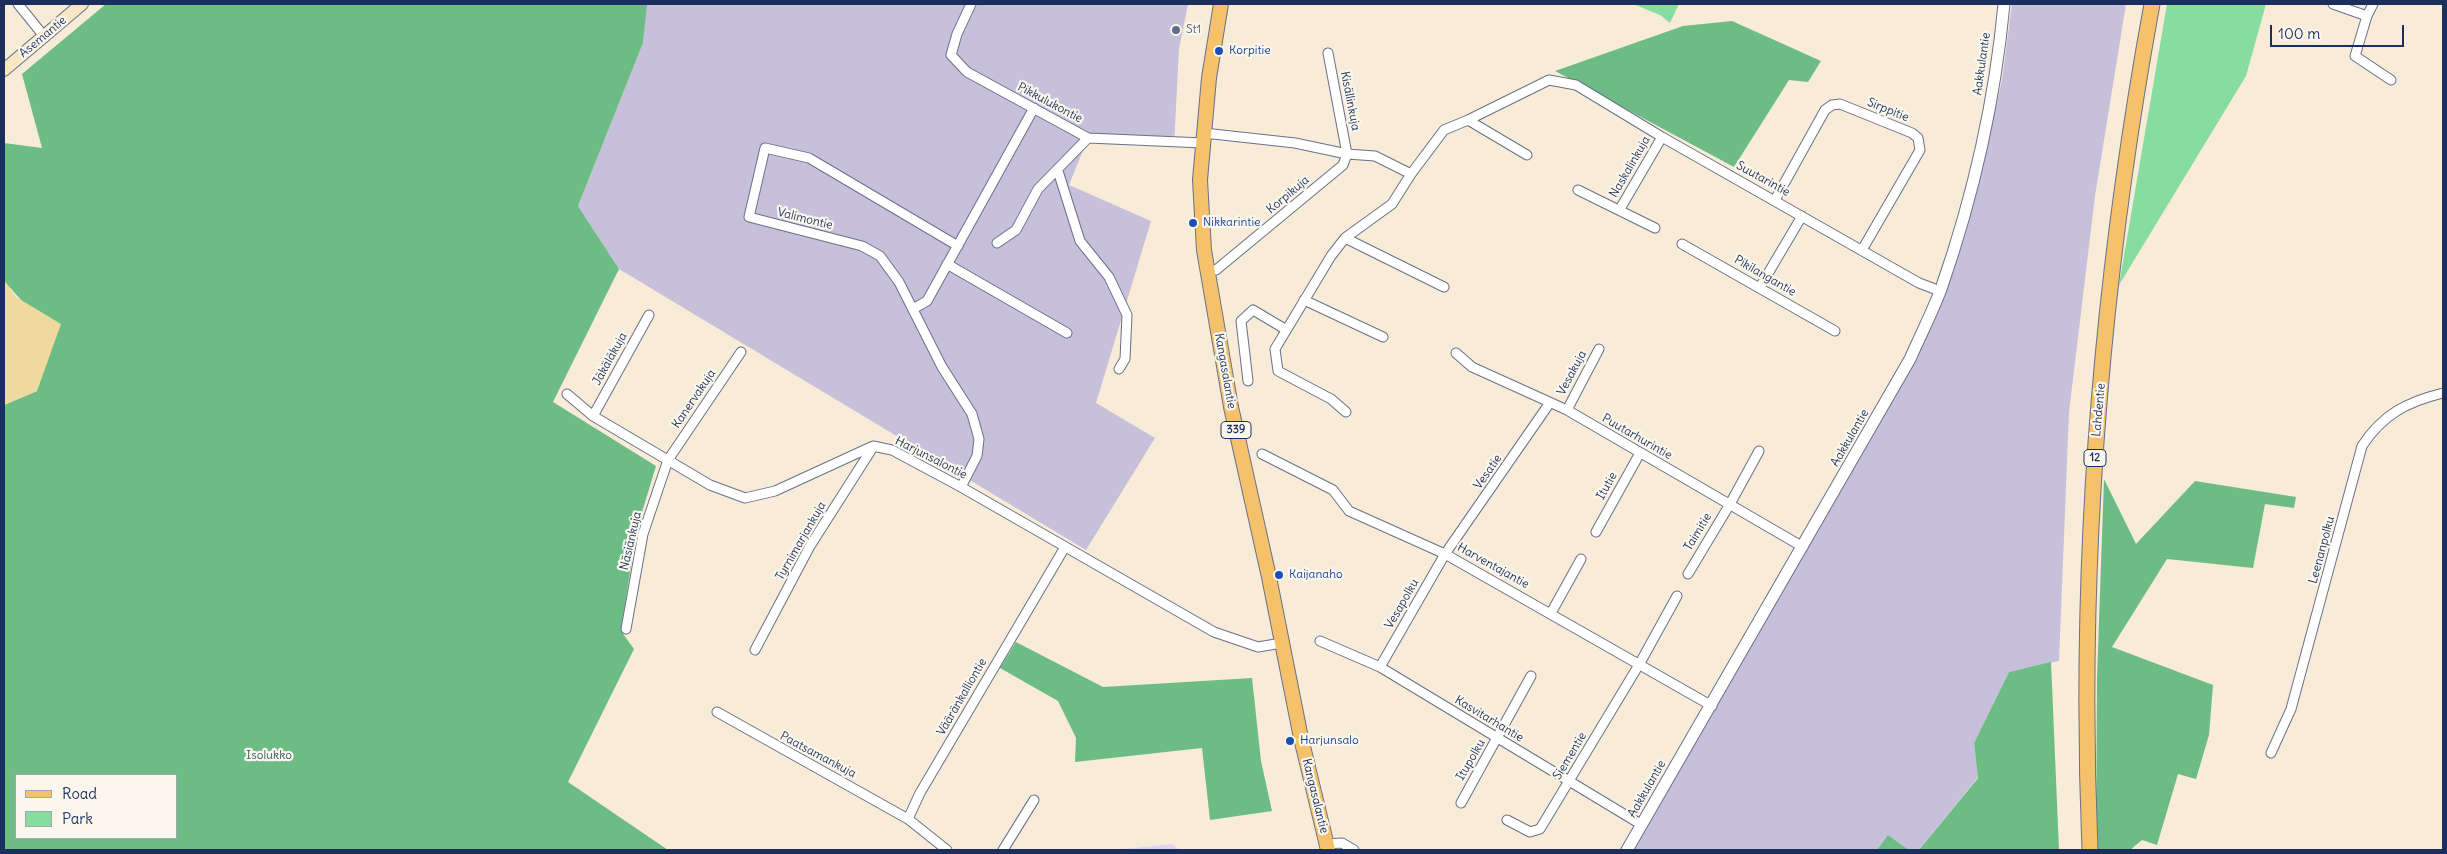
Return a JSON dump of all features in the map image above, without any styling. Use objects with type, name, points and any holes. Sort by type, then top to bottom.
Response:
[{"type":"highway","points":[[2140,68],[2150,4]]},
{"type":"highway","points":[[2140,68],[2156,4]]},
{"type":"highway","name":"Lahdentie","points":[[2090,850],[2087,632],[2096,454],[2111,282],[2127,148],[2140,68]]},
{"type":"main road","name":"Asemantie","points":[[4,70],[43,35],[82,4]]},
{"type":"main road","name":"Kangasalantie","points":[[1221,4],[1209,78],[1200,180],[1202,224],[1210,289],[1231,407],[1301,738],[1327,847]]},
{"type":"street","points":[[18,4],[43,35]]},
{"type":"street","name":"Pikkulukontie","points":[[971,4],[957,34],[951,55],[966,72],[1088,138],[1204,138]]},
{"type":"street","name":"Aakkulantie","points":[[1627,850],[1712,706],[1910,359],[1940,291],[1969,196],[1988,116],[2004,4]]},
{"type":"street","points":[[2333,4],[2367,16]]},
{"type":"street","points":[[2373,4],[2367,16],[2355,56],[2391,80]]},
{"type":"street","name":"Kisällinkuja","points":[[1328,53],[1348,154]]},
{"type":"street","name":"Suutarintie","points":[[1468,120],[1549,80],[1576,85],[1662,137],[1919,283],[1940,291]]},
{"type":"street","name":"Sirppitie","points":[[1775,200],[1825,110],[1832,105],[1840,104],[1912,133],[1918,138],[1920,150],[1862,250]]},
{"type":"street","points":[[913,309],[927,301],[1034,108]]},
{"type":"street","points":[[1346,412],[1331,399],[1278,371],[1276,348],[1285,329],[1330,256],[1345,238],[1392,204],[1411,174],[1444,130],[1468,120],[1527,155]]},
{"type":"street","name":"Naskalinkuja","points":[[1620,209],[1662,137]]},
{"type":"street","points":[[996,243],[1016,230],[1038,189],[1058,171],[1088,138]]},
{"type":"street","points":[[1204,138],[1295,142],[1348,154],[1375,156],[1411,174]]},
{"type":"street","name":"Valimontie","points":[[958,246],[809,158],[765,148],[750,217],[862,246],[880,256],[899,282],[942,367],[972,414],[979,439],[977,456],[961,486]]},
{"type":"street","name":"Korpikuja","points":[[1216,270],[1339,169],[1348,154]]},
{"type":"street","points":[[1058,171],[1080,242],[1109,276],[1127,315],[1125,359],[1119,368]]},
{"type":"street","points":[[1578,190],[1620,209],[1655,228]]},
{"type":"street","points":[[1760,287],[1802,216]]},
{"type":"street","points":[[1345,238],[1444,287]]},
{"type":"street","name":"Pikilangantie","points":[[1682,244],[1835,330]]},
{"type":"street","points":[[947,264],[1067,333]]},
{"type":"street","points":[[1304,300],[1383,337]]},
{"type":"street","points":[[1248,381],[1241,321],[1253,310],[1285,329]]},
{"type":"street","name":"Jäkäläkuja","points":[[593,416],[650,315]]},
{"type":"street","name":"Vesakuja","points":[[1567,410],[1599,349]]},
{"type":"street","name":"Kanervakuja","points":[[668,460],[741,352]]},
{"type":"street","name":"Puutarhurintie","points":[[1456,353],[1472,367],[1549,404],[1567,410],[1803,547]]},
{"type":"street","name":"Leenanpolku","points":[[2271,753],[2291,709],[2362,446],[2374,428],[2393,414],[2411,403],[2443,393]]},
{"type":"street","points":[[567,394],[593,416],[668,460],[710,484],[745,498],[775,491],[873,446]]},
{"type":"street","name":"Vesatie","points":[[1445,554],[1549,404]]},
{"type":"street","name":"Harjunsalontie","points":[[873,446],[892,450],[961,486],[1064,547],[1231,639],[1258,647],[1282,643]]},
{"type":"street","name":"Tyrnimarjankuja","points":[[755,650],[810,546],[873,446]]},
{"type":"street","name":"Taimitie","points":[[1688,574],[1759,451]]},
{"type":"street","name":"Itutie","points":[[1596,532],[1640,453]]},
{"type":"street","name":"Harventajantie","points":[[1262,454],[1333,490],[1348,511],[1445,554],[1640,663],[1712,706]]},
{"type":"street","name":"Näsiänkuja","points":[[626,629],[643,534],[668,460]]},
{"type":"street","name":"Vääränkalliontie","points":[[908,819],[920,793],[1064,547]]},
{"type":"street","name":"Vesapolku","points":[[1380,667],[1445,554]]},
{"type":"street","points":[[1551,613],[1580,559]]},
{"type":"street","points":[[1640,663],[1676,596]]},
{"type":"street","name":"Kasvitarhantie","points":[[1320,641],[1380,667],[1642,825]]},
{"type":"street","name":"Siementie","points":[[1506,820],[1530,832],[1540,829],[1640,663]]},
{"type":"street","name":"Itupolku","points":[[1461,803],[1531,676]]},
{"type":"street","name":"Paatsamankuja","points":[[716,712],[908,819]]},
{"type":"street","points":[[1003,850],[1034,800]]},
{"type":"street","points":[[908,819],[947,850]]},
{"type":"street","points":[[1327,847],[1342,843],[1354,850]]},
{"type":"shaded area","points":[[646,4],[1188,4],[1179,49],[1174,146],[1088,138],[1069,185],[1151,221],[1096,403],[1155,438],[1086,550],[619,269],[578,206],[643,43]]},
{"type":"shaded area","points":[[2012,4],[2126,4],[2095,196],[2069,412],[2059,661],[2009,672],[1974,743],[1978,777],[1919,850],[1909,850],[1888,835],[1877,850],[1627,850],[1877,427],[1970,213],[2002,80]]},
{"type":"shaded area","points":[[1172,844],[1180,850],[1114,850]]},
{"type":"green space","name":"Isolukko","points":[[106,4],[647,4],[643,43],[578,206],[619,269],[553,402],[656,466],[636,532],[621,631],[634,649],[568,782],[668,850],[4,850],[4,405],[37,391],[22,301],[4,281],[4,143],[42,148],[22,74]]},
{"type":"green space","points":[[1633,4],[1679,4],[1670,23],[1660,15]]},
{"type":"green space","points":[[2167,4],[2266,4],[2246,76],[2119,285]]},
{"type":"green space","points":[[1732,21],[1821,61],[1808,82],[1789,80],[1734,167],[1555,71],[1683,26]]},
{"type":"green space","points":[[2104,479],[2136,544],[2195,481],[2296,497],[2294,508],[2265,504],[2253,568],[2167,559],[2112,647],[2213,685],[2209,735],[2196,779],[2178,774],[2157,845],[2142,840],[2130,850],[2096,850],[2097,678]]},
{"type":"green space","points":[[1016,642],[1103,687],[1252,678],[1261,761],[1272,811],[1210,820],[1202,748],[1075,762],[1076,738],[1058,701],[1000,668]]},
{"type":"green space","points":[[2051,662],[2059,850],[1919,850],[1978,778],[1974,743],[2009,672]]},
{"type":"green space","points":[[1888,835],[1909,850],[1877,850]]},
{"type":"sand","points":[[4,281],[16,297],[61,324],[37,391],[4,405]]},
{"type":"place","name":"St1","points":[[1176,30]]},
{"type":"place","name":"Korpitie","points":[[1219,51]]},
{"type":"place","name":"Nikkarintie","points":[[1193,223]]},
{"type":"place","name":"Kaijanaho","points":[[1279,575]]},
{"type":"place","name":"Harjunsalo","points":[[1290,741]]}]
